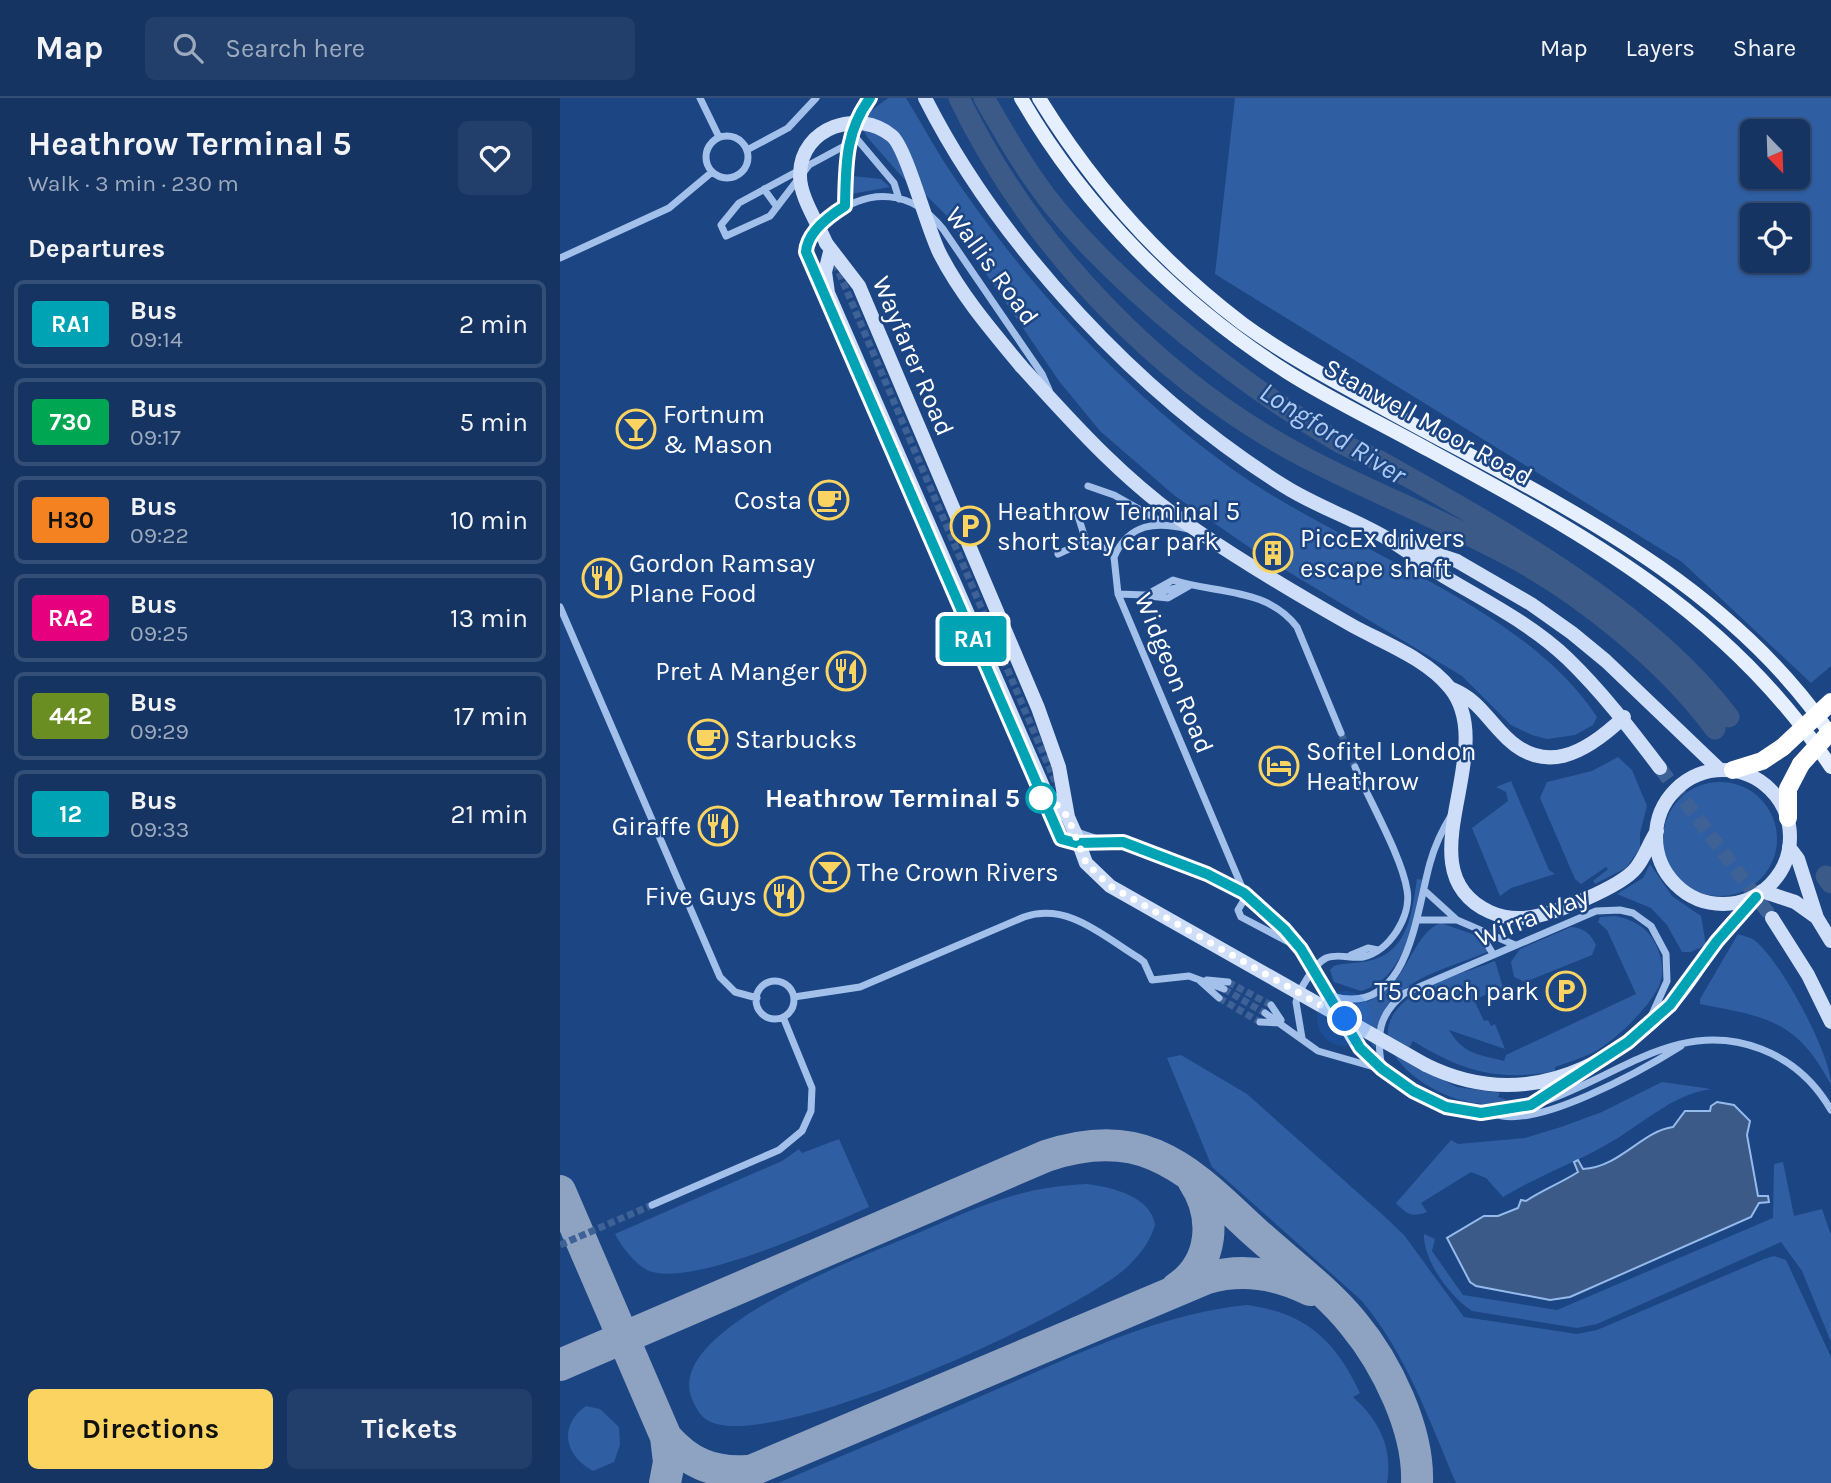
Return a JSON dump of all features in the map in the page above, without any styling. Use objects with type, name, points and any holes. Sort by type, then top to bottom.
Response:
[{"type":"highway","points":[[1726,770],[1762,761],[1783,747],[1831,702]]},
{"type":"highway","points":[[1787,818],[1788,789],[1801,764],[1831,733]]},
{"type":"main road","name":"Stanwell Moor Road","points":[[1021,98],[1050,143],[1097,206],[1173,285],[1208,314],[1287,372],[1554,519],[1646,577],[1733,650],[1779,698],[1831,767]]},
{"type":"main road","name":"Stanwell Moor Road","points":[[1039,98],[1069,145],[1126,217],[1187,278],[1223,308],[1331,380],[1575,512],[1673,575],[1744,636],[1805,700],[1831,733]]},
{"type":"street","points":[[700,98],[719,137]]},
{"type":"street","points":[[747,150],[788,128],[816,98]]},
{"type":"street","points":[[845,206],[848,144],[851,132],[870,98]]},
{"type":"street","points":[[925,98],[974,181],[1063,296],[1116,351],[1172,403],[1231,451],[1287,488],[1388,538],[1546,640],[1623,717],[1660,768]]},
{"type":"street","name":"Wayfarer Road","points":[[1577,1073],[1537,1083],[1498,1086],[1467,1082],[1426,1065],[1110,886],[1086,863],[1068,817],[1059,767],[1038,708],[859,286],[827,246],[802,185],[800,172],[804,160],[821,134],[838,124],[856,121],[873,124],[893,137],[903,152],[925,218],[955,282],[1021,366],[1054,403],[1135,484],[1196,531],[1300,596],[1425,666],[1452,690],[1472,698],[1518,748],[1541,756],[1564,757],[1597,741],[1623,717]]},
{"type":"street","points":[[851,132],[894,183],[899,199]]},
{"type":"street","points":[[719,137],[733,137],[747,150],[747,164],[738,175],[724,178],[712,172],[706,152],[719,137]]},
{"type":"street","points":[[809,165],[770,216],[726,236],[721,225],[739,203],[809,165],[848,144]]},
{"type":"street","points":[[560,258],[669,208],[712,172]]},
{"type":"street","points":[[765,189],[777,207]]},
{"type":"street","name":"Wallis Road","points":[[806,252],[806,243],[831,216],[845,206],[867,198],[913,202],[931,214],[943,229],[1042,374],[1054,403]]},
{"type":"street","points":[[831,216],[825,272],[828,293],[1045,792],[1068,817]]},
{"type":"street","points":[[1088,486],[1114,495],[1164,523],[1196,531]]},
{"type":"street","points":[[1078,516],[1086,541]]},
{"type":"street","points":[[1058,554],[1086,541],[1115,553],[1133,532],[1149,524],[1164,523]]},
{"type":"street","points":[[1388,538],[1457,561],[1541,611],[1606,661],[1726,770]]},
{"type":"street","name":"Widgeon Road","points":[[1115,553],[1118,594],[1245,894]]},
{"type":"street","points":[[1118,594],[1146,595],[1189,585],[1246,593],[1289,617],[1297,627],[1341,733]]},
{"type":"street","points":[[560,607],[720,977],[735,992],[757,998]]},
{"type":"street","points":[[1452,690],[1459,706],[1464,737],[1462,784],[1450,845],[1457,880],[1474,901],[1489,911],[1519,918],[1546,914],[1627,877],[1642,860],[1657,831],[1663,808],[1677,789],[1696,775],[1726,770],[1748,774],[1773,791],[1787,818],[1790,847],[1798,859],[1807,893],[1817,918],[1831,941]]},
{"type":"street","points":[[1303,1038],[1296,1002],[1315,969],[1326,958],[1360,958],[1378,950],[1390,941],[1401,922],[1407,889],[1355,766]]},
{"type":"street","points":[[1332,996],[1358,1000],[1380,990],[1409,950],[1441,831],[1457,807]]},
{"type":"street","points":[[1657,831],[1663,865],[1685,891],[1721,903],[1747,899],[1760,892],[1775,879],[1790,847]]},
{"type":"street","points":[[1076,832],[1105,842]]},
{"type":"street","points":[[1061,839],[1076,843],[1123,842],[1207,874],[1245,894],[1284,929],[1301,949],[1332,996],[1360,1048],[1382,1069],[1413,1091],[1446,1107],[1493,1113],[1531,1105],[1566,1096],[1646,1055],[1690,1040],[1731,1040],[1768,1052],[1800,1072],[1816,1086],[1831,1110]]},
{"type":"street","points":[[1424,890],[1457,920],[1515,945]]},
{"type":"street","points":[[1760,892],[1795,902],[1817,918]]},
{"type":"street","name":"Wayfarer Road","points":[[1531,1105],[1647,1027],[1681,993],[1717,941],[1760,892]]},
{"type":"street","points":[[1245,894],[1238,910],[1241,917],[1301,949]]},
{"type":"street","name":"Wirra Way","points":[[1382,1069],[1378,1040],[1381,1021],[1394,1002],[1418,986],[1596,911],[1620,910],[1643,919],[1663,943],[1668,964],[1667,981],[1647,1027]]},
{"type":"street","points":[[794,997],[860,987],[1024,917],[1045,912],[1073,918],[1142,959],[1152,980],[1178,975],[1226,986]]},
{"type":"street","points":[[1772,918],[1808,975],[1831,1022]]},
{"type":"street","points":[[1417,920],[1457,920]]},
{"type":"street","points":[[1479,931],[1493,954]]},
{"type":"street","points":[[1199,981],[1219,998]]},
{"type":"street","points":[[778,982],[789,987],[794,997],[792,1009],[783,1017],[773,1019],[764,1016],[758,1008],[757,998],[767,984],[778,982]]},
{"type":"street","points":[[1271,1005],[1284,1023]]},
{"type":"street","points":[[1265,1013],[1284,1023],[1318,1051],[1382,1069]]},
{"type":"street","points":[[652,1205],[779,1150],[802,1131],[811,1111],[812,1088],[783,1017]]},
{"type":"street","points":[[1260,1022],[1284,1023]]},
{"type":"street","points":[[1493,1113],[1500,1117],[1518,1117],[1570,1103],[1690,1040]]},
{"type":"shaded area","points":[[888,98],[906,98],[950,171],[1010,253],[1077,330],[1150,402],[1228,466],[1272,495],[1477,609],[1524,642],[1565,677],[1597,717],[1593,725],[1575,735],[1547,739],[1511,725],[1462,676],[1282,568],[1280,562],[1286,557],[1262,543],[1260,550],[1256,552],[1175,496],[1100,431],[1059,381],[946,215],[904,179],[867,137],[863,130],[868,113]]},
{"type":"shaded area","points":[[1235,98],[1831,98],[1831,666],[1811,683],[1682,562],[1215,274]]},
{"type":"shaded area","points":[[852,176],[881,179],[890,187],[851,194]]},
{"type":"shaded area","points":[[1618,757],[1632,770],[1647,806],[1640,833],[1640,848],[1626,868],[1595,884],[1593,881],[1608,869],[1606,867],[1581,884],[1575,879],[1540,798],[1547,782],[1592,771]]},
{"type":"shaded area","points":[[1511,781],[1549,870],[1555,874],[1511,888],[1500,896],[1472,828],[1508,801],[1506,792],[1496,787]]},
{"type":"shaded area","points":[[1720,782],[1742,787],[1760,799],[1772,817],[1777,839],[1772,861],[1760,879],[1742,891],[1720,896],[1698,891],[1680,879],[1668,861],[1663,839],[1668,817],[1680,799],[1698,787]]},
{"type":"shaded area","points":[[1650,864],[1672,896],[1701,916],[1706,945],[1691,952],[1682,952],[1667,925],[1651,908],[1617,894],[1643,878]]},
{"type":"shaded area","points":[[1417,879],[1425,880],[1412,928],[1398,961],[1388,974],[1376,985],[1361,991],[1334,982],[1330,970],[1334,966],[1372,960],[1394,948],[1410,916]]},
{"type":"shaded area","points":[[1600,917],[1627,919],[1649,933],[1660,955],[1662,976],[1654,995],[1639,1014],[1599,1049],[1555,1067],[1555,1071],[1516,1075],[1464,1067],[1413,1041],[1405,1055],[1407,1062],[1457,1087],[1500,1093],[1498,1097],[1507,1100],[1488,1104],[1464,1101],[1440,1092],[1418,1079],[1400,1062],[1389,1043],[1389,1024],[1402,1004],[1434,984],[1495,961],[1503,987],[1474,1000],[1484,1021],[1488,1020],[1491,1026],[1495,1024],[1505,1049],[1449,1030],[1466,1049],[1504,1061],[1506,1055],[1636,994],[1607,930],[1598,922]]},
{"type":"shaded area","points":[[1441,923],[1478,936],[1490,951],[1433,973],[1400,993],[1388,1007],[1380,1024],[1377,1045],[1374,1047],[1347,1004],[1367,1001],[1382,993],[1394,982],[1429,930]]},
{"type":"shaded area","points":[[1571,927],[1583,930],[1591,937],[1596,945],[1592,955],[1525,982],[1514,977],[1511,962],[1520,949]]},
{"type":"shaded area","points":[[1738,934],[1752,939],[1765,950],[1790,986],[1823,1052],[1831,1085],[1806,1047],[1778,1025],[1744,1013],[1700,1004],[1700,999]]},
{"type":"shaded area","points":[[1181,1055],[1247,1094],[1384,1216],[1404,1235],[1464,1317],[1577,1334],[1597,1330],[1764,1259],[1774,1256],[1786,1260],[1831,1357],[1831,1483],[1456,1483],[1404,1365],[1377,1320],[1361,1300],[1212,1167],[1167,1058]]},
{"type":"shaded area","points":[[1662,1082],[1711,1089],[1696,1092],[1669,1104],[1606,1145],[1503,1197],[1486,1178],[1471,1172],[1421,1203],[1427,1212],[1410,1214],[1396,1203],[1451,1140],[1458,1144],[1525,1138],[1602,1112]]},
{"type":"shaded area","points":[[1717,1102],[1734,1105],[1750,1121],[1747,1135],[1758,1196],[1768,1196],[1769,1202],[1759,1203],[1751,1217],[1570,1297],[1550,1300],[1476,1286],[1470,1282],[1447,1238],[1484,1216],[1498,1216],[1518,1208],[1521,1200],[1526,1201],[1578,1172],[1574,1162],[1578,1160],[1583,1169],[1608,1162],[1651,1135],[1673,1127],[1685,1111],[1710,1111],[1711,1106]]},
{"type":"shaded area","points":[[839,1139],[869,1207],[823,1227],[724,1264],[667,1274],[642,1267],[615,1234],[782,1161],[799,1149],[802,1153]]},
{"type":"shaded area","points":[[1783,1162],[1794,1216],[1822,1209],[1831,1235],[1831,1342],[1802,1271],[1781,1242],[1597,1324],[1577,1328],[1472,1311],[1455,1297],[1439,1277],[1425,1244],[1424,1234],[1435,1239],[1432,1251],[1463,1295],[1557,1310],[1773,1218],[1774,1164]]},
{"type":"shaded area","points":[[1087,1184],[1118,1191],[1138,1200],[1152,1215],[1155,1225],[1147,1243],[1135,1259],[1096,1289],[987,1346],[852,1400],[790,1418],[740,1426],[707,1420],[696,1408],[692,1399],[691,1373],[707,1348],[735,1323],[771,1300],[811,1279],[991,1203],[1036,1190]]},
{"type":"shaded area","points":[[1247,1305],[1268,1309],[1302,1322],[1329,1344],[1360,1393],[1353,1397],[1370,1415],[1382,1436],[1388,1458],[1387,1483],[778,1483],[1118,1338],[1181,1317]]},
{"type":"shaded area","points":[[586,1406],[600,1409],[619,1427],[620,1445],[614,1462],[593,1471],[575,1456],[568,1439],[572,1421]]},
{"type":"waterway","points":[[959,98],[989,154],[1023,207],[1106,307],[1153,352],[1255,429],[1334,472],[1506,554],[1563,588],[1647,654],[1715,729]]},
{"type":"waterway","name":"Longford River","points":[[984,98],[1027,169],[1056,209],[1117,274],[1188,336],[1300,418],[1477,516],[1570,575],[1657,641],[1695,678],[1729,717]]},
{"type":"waterway","points":[[1826,876],[1831,883]]},
{"type":"taxiway","points":[[560,1365],[1046,1156],[1087,1146],[1128,1147],[1170,1162],[1196,1180],[1319,1288],[1353,1323],[1378,1358],[1407,1420],[1413,1441],[1417,1483]]},
{"type":"taxiway","points":[[1177,1288],[1198,1266],[1208,1238],[1206,1209],[1193,1180]]},
{"type":"taxiway","points":[[560,1191],[666,1437],[669,1462],[665,1483]]},
{"type":"taxiway","points":[[722,1483],[1207,1278],[1234,1273],[1260,1274],[1310,1290]]},
{"type":"taxiway","points":[[666,1437],[683,1454],[702,1464],[723,1470],[747,1471]]},
{"type":"tunnel","points":[[806,252],[823,293]]},
{"type":"tunnel","points":[[835,263],[1057,786]]},
{"type":"tunnel","points":[[1341,733],[1355,767]]},
{"type":"tunnel","points":[[1660,768],[1772,918]]},
{"type":"tunnel","points":[[1035,786],[1061,839]]},
{"type":"tunnel","points":[[1228,982],[1271,1005]]},
{"type":"tunnel","points":[[1224,989],[1265,1013]]},
{"type":"tunnel","points":[[1219,998],[1260,1022]]},
{"type":"tunnel","points":[[560,1245],[652,1205]]},
{"type":"bus line","name":"RA1","points":[[870,98],[858,114],[848,144],[845,206],[820,226],[806,243],[806,252],[1041,800],[1061,839],[1076,843],[1123,842],[1207,874],[1244,893],[1284,929],[1301,949],[1332,996],[1360,1048],[1382,1069],[1413,1091],[1446,1107],[1481,1113],[1514,1110],[1531,1105],[1628,1042],[1681,993],[1717,941],[1756,897]]},
{"type":"place","name":"Fortnum & Mason","points":[[636,429]]},
{"type":"place","name":"Costa","points":[[829,500]]},
{"type":"place","name":"Heathrow Terminal 5 short stay car park","points":[[970,526]]},
{"type":"place","name":"PiccEx drivers escape shaft","points":[[1273,553]]},
{"type":"place","name":"Gordon Ramsay Plane Food","points":[[602,578]]},
{"type":"place","name":"Pret A Manger","points":[[846,671]]},
{"type":"place","name":"Starbucks","points":[[708,739]]},
{"type":"place","name":"Sofitel London Heathrow","points":[[1279,766]]},
{"type":"place","name":"Heathrow Terminal 5","points":[[1041,798]]},
{"type":"place","name":"Giraffe","points":[[718,826]]},
{"type":"place","name":"The Crown Rivers","points":[[830,872]]},
{"type":"place","name":"Five Guys","points":[[784,896]]},
{"type":"place","name":"T5 coach park","points":[[1566,991]]},
{"type":"route","points":[[1041,798],[1045,792],[1068,817],[1086,863],[1110,886],[1345,1019]]}]
